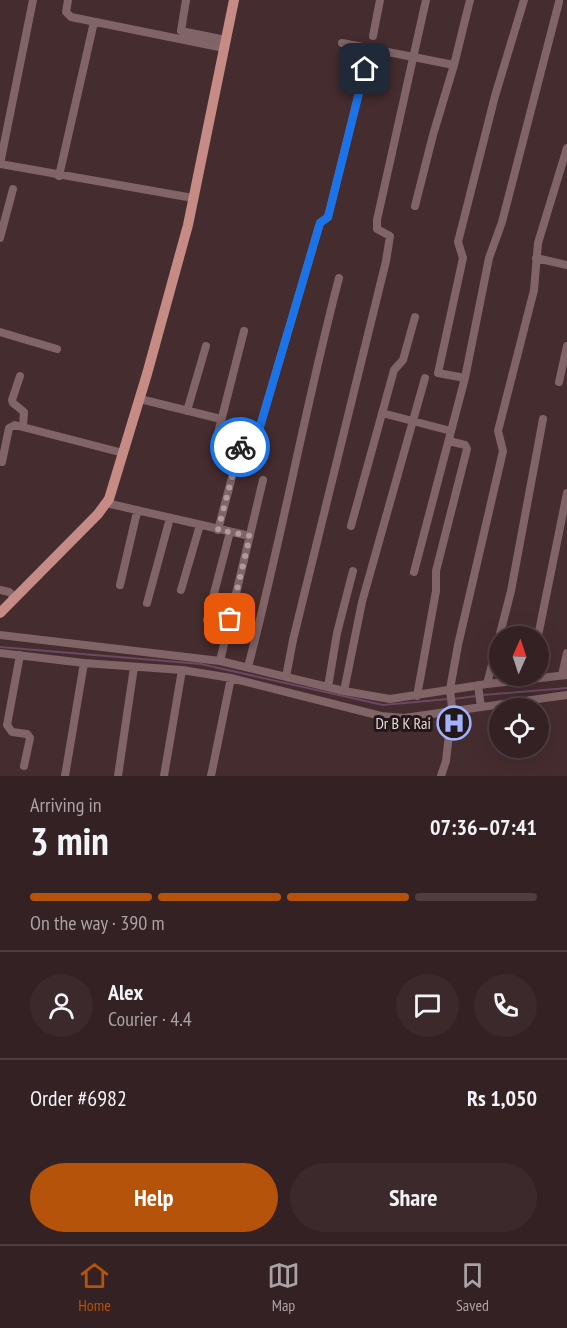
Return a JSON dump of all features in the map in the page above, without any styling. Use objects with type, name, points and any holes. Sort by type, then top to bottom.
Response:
[{"type":"main road","points":[[0,613],[106,503],[140,399],[193,198],[234,0]]},
{"type":"street","points":[[33,0],[0,164],[193,198]]},
{"type":"street","points":[[68,0],[66,12],[68,16],[225,44]]},
{"type":"street","points":[[186,0],[181,32],[225,44]]},
{"type":"street","points":[[373,36],[380,0]]},
{"type":"street","points":[[286,677],[293,640],[386,261],[390,236],[377,229],[376,220],[426,0]]},
{"type":"street","points":[[415,206],[470,0]]},
{"type":"street","points":[[465,378],[438,373],[464,258],[458,242],[495,96],[524,0]]},
{"type":"street","points":[[414,572],[465,378],[489,258],[502,222],[562,2]]},
{"type":"street","points":[[59,176],[94,22]]},
{"type":"street","points":[[342,43],[454,65]]},
{"type":"street","points":[[244,331],[217,437],[252,444],[256,440],[320,223],[328,217],[370,48]]},
{"type":"street","points":[[441,776],[446,761],[451,710],[450,692],[460,633],[503,451],[498,431],[534,290],[536,258],[543,227],[567,148]]},
{"type":"street","points":[[0,238],[13,189]]},
{"type":"street","points":[[536,258],[567,266]]},
{"type":"street","points":[[248,667],[274,568],[320,352],[339,278]]},
{"type":"street","points":[[351,526],[394,370],[402,362],[415,317]]},
{"type":"street","points":[[0,332],[57,349]]},
{"type":"street","points":[[187,411],[206,346]]},
{"type":"street","points":[[560,382],[567,346]]},
{"type":"street","points":[[20,376],[12,400],[24,412],[22,427]]},
{"type":"street","points":[[344,691],[362,602],[425,378]]},
{"type":"street","points":[[140,399],[221,420]]},
{"type":"street","points":[[382,413],[451,431]]},
{"type":"street","points":[[481,705],[481,686],[511,591],[543,419]]},
{"type":"street","points":[[2,462],[9,428],[15,425],[123,453]]},
{"type":"street","points":[[417,696],[436,591],[436,571],[467,449],[465,445],[449,441]]},
{"type":"street","points":[[218,530],[241,443]]},
{"type":"street","points":[[220,660],[263,480]]},
{"type":"street","points":[[540,626],[567,493]]},
{"type":"street","points":[[106,503],[137,512],[250,536]]},
{"type":"street","points":[[120,585],[137,512]]},
{"type":"street","points":[[147,603],[170,518]]},
{"type":"street","points":[[181,590],[200,525]]},
{"type":"street","points":[[207,620],[230,532]]},
{"type":"street","points":[[328,687],[339,627],[353,571]]},
{"type":"street","points":[[0,590],[9,592],[16,598]]},
{"type":"street","points":[[0,635],[220,660],[344,691],[390,699],[489,685]]},
{"type":"street","points":[[0,653],[84,663],[182,670],[231,678],[381,716],[404,718],[481,705],[567,695]]},
{"type":"street","points":[[549,676],[564,675],[567,653]]},
{"type":"street","points":[[20,656],[7,725],[12,732],[27,734],[30,738],[24,766]]},
{"type":"street","points":[[65,776],[84,663]]},
{"type":"street","points":[[117,776],[134,667]]},
{"type":"street","points":[[164,776],[182,670]]},
{"type":"street","points":[[211,776],[231,678]]},
{"type":"waterway","points":[[0,647],[201,664],[383,705],[448,699]]},
{"type":"waterway","points":[[483,695],[567,688]]},
{"type":"waterway","points":[[453,699],[477,696]]},
{"type":"way so far","points":[[230,619],[250,536],[218,530],[240,447]]},
{"type":"place","name":"Dr B K Rai","points":[[454,723]]},
{"type":"route","points":[[240,447],[241,443],[252,444],[256,440],[320,223],[328,217],[365,69]]}]
